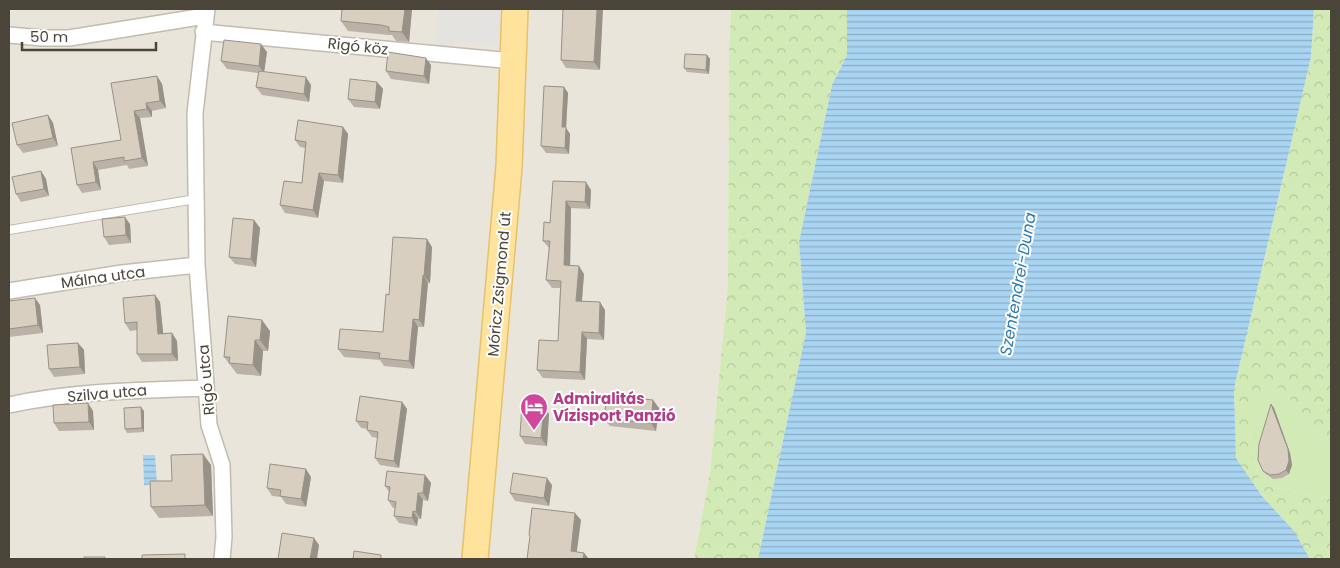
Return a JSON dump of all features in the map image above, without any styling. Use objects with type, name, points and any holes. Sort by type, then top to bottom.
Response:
[{"type":"main road","name":"Móricz Zsigmond út","points":[[475,559],[509,167],[514,9]]},
{"type":"street","name":"Rigó utca","points":[[206,12],[195,113],[197,265],[210,425],[222,465],[224,536],[222,559]]},
{"type":"street","points":[[9,34],[42,38],[69,38],[206,12]]},
{"type":"street","name":"Rigó köz","points":[[203,32],[513,61]]},
{"type":"street","name":"Málna utca","points":[[9,292],[122,273],[197,265]]},
{"type":"street","name":"Szilva utca","points":[[9,405],[25,401],[98,392],[206,388]]},
{"type":"lane","points":[[9,230],[196,199]]},
{"type":"shaded area","points":[[9,9],[731,9],[729,52],[728,283],[710,473],[694,559],[9,559]]},
{"type":"shaded area","points":[[438,9],[515,9],[513,47],[456,42],[454,56],[433,54]]},
{"type":"green space","points":[[731,9],[847,9],[847,55],[832,85],[799,242],[806,332],[758,559],[694,559],[710,473],[728,283],[729,52]]},
{"type":"green space","points":[[1314,9],[1331,9],[1331,445],[1320,439],[1281,387],[1252,398],[1249,445],[1261,485],[1331,499],[1331,559],[1310,559],[1294,531],[1262,496],[1236,458],[1234,389],[1311,57]]},
{"type":"green space","points":[[1281,387],[1320,439],[1331,445],[1331,499],[1261,485],[1249,445],[1251,398]]},
{"type":"water","name":"Szentendrei-Duna","points":[[847,9],[1314,9],[1311,57],[1234,389],[1236,458],[1262,496],[1294,531],[1310,559],[758,559],[806,332],[799,242],[832,85],[847,55]]},
{"type":"water","points":[[143,455],[155,455],[157,484],[144,485]]},
{"type":"building","points":[[342,9],[405,9],[402,32],[389,31],[389,27],[381,25],[341,21]]},
{"type":"building","points":[[563,9],[597,9],[594,62],[561,60]]},
{"type":"building","points":[[224,40],[261,44],[259,66],[221,61]]},
{"type":"building","points":[[388,52],[426,58],[424,76],[386,71]]},
{"type":"building","points":[[685,54],[707,55],[706,70],[684,68]]},
{"type":"building","points":[[259,71],[306,77],[304,94],[256,87]]},
{"type":"building","points":[[157,76],[160,101],[146,103],[147,109],[134,111],[142,158],[124,161],[124,157],[93,162],[96,182],[77,185],[71,148],[121,140],[111,83]]},
{"type":"building","points":[[350,79],[377,82],[375,102],[348,99]]},
{"type":"building","points":[[544,86],[564,87],[562,127],[566,127],[565,148],[541,146]]},
{"type":"building","points":[[48,115],[53,138],[17,145],[12,123]]},
{"type":"building","points":[[298,120],[343,127],[338,175],[319,173],[313,210],[280,205],[284,181],[302,183],[306,142],[295,140]]},
{"type":"building","points":[[41,171],[44,189],[16,194],[12,177]]},
{"type":"building","points":[[553,181],[586,182],[585,202],[566,201],[564,265],[579,266],[576,301],[600,302],[599,333],[582,332],[580,372],[537,370],[539,340],[558,341],[561,281],[546,280],[550,241],[543,241],[544,222],[550,223]]},
{"type":"building","points":[[125,217],[126,235],[104,237],[102,219]]},
{"type":"building","points":[[233,218],[254,220],[251,259],[229,257]]},
{"type":"building","points":[[393,237],[427,239],[419,320],[413,319],[409,361],[379,358],[380,353],[338,349],[340,329],[383,332],[386,294],[389,295]]},
{"type":"building","points":[[155,295],[158,334],[172,333],[172,354],[137,354],[137,322],[125,323],[123,298]]},
{"type":"building","points":[[35,298],[38,325],[9,329],[9,301]]},
{"type":"building","points":[[228,316],[262,320],[260,340],[255,340],[253,365],[229,363],[230,357],[224,357]]},
{"type":"building","points":[[78,343],[80,367],[49,369],[47,345]]},
{"type":"building","points":[[607,395],[653,400],[651,423],[604,419]]},
{"type":"building","points":[[360,396],[402,402],[394,461],[375,458],[378,432],[367,430],[368,422],[356,421]]},
{"type":"building","points":[[88,403],[89,422],[54,423],[53,405]]},
{"type":"building","points":[[522,404],[544,406],[541,438],[520,436]]},
{"type":"building","points":[[1271,404],[1288,449],[1289,461],[1286,470],[1279,474],[1270,475],[1263,471],[1258,460],[1259,444]]},
{"type":"building","points":[[141,407],[142,428],[125,429],[124,408]]},
{"type":"building","points":[[203,454],[205,505],[151,507],[150,481],[172,481],[171,455]]},
{"type":"building","points":[[270,464],[306,469],[301,499],[280,496],[281,490],[267,488]]},
{"type":"building","points":[[387,471],[425,475],[423,493],[418,493],[416,512],[413,511],[412,518],[394,516],[396,502],[388,500],[390,487],[385,486]]},
{"type":"building","points":[[513,473],[547,478],[544,498],[510,493]]},
{"type":"building","points":[[532,508],[575,513],[571,551],[584,553],[583,559],[527,559]]},
{"type":"building","points":[[282,533],[314,538],[310,559],[278,559]]},
{"type":"building","points":[[354,551],[381,555],[381,559],[353,559]]},
{"type":"building","points":[[185,554],[185,559],[142,559],[142,555]]},
{"type":"building","points":[[84,557],[105,557],[105,559],[84,559]]},
{"type":"place","name":"Admiralitás Vízisport Panzió","points":[[534,431]]}]
